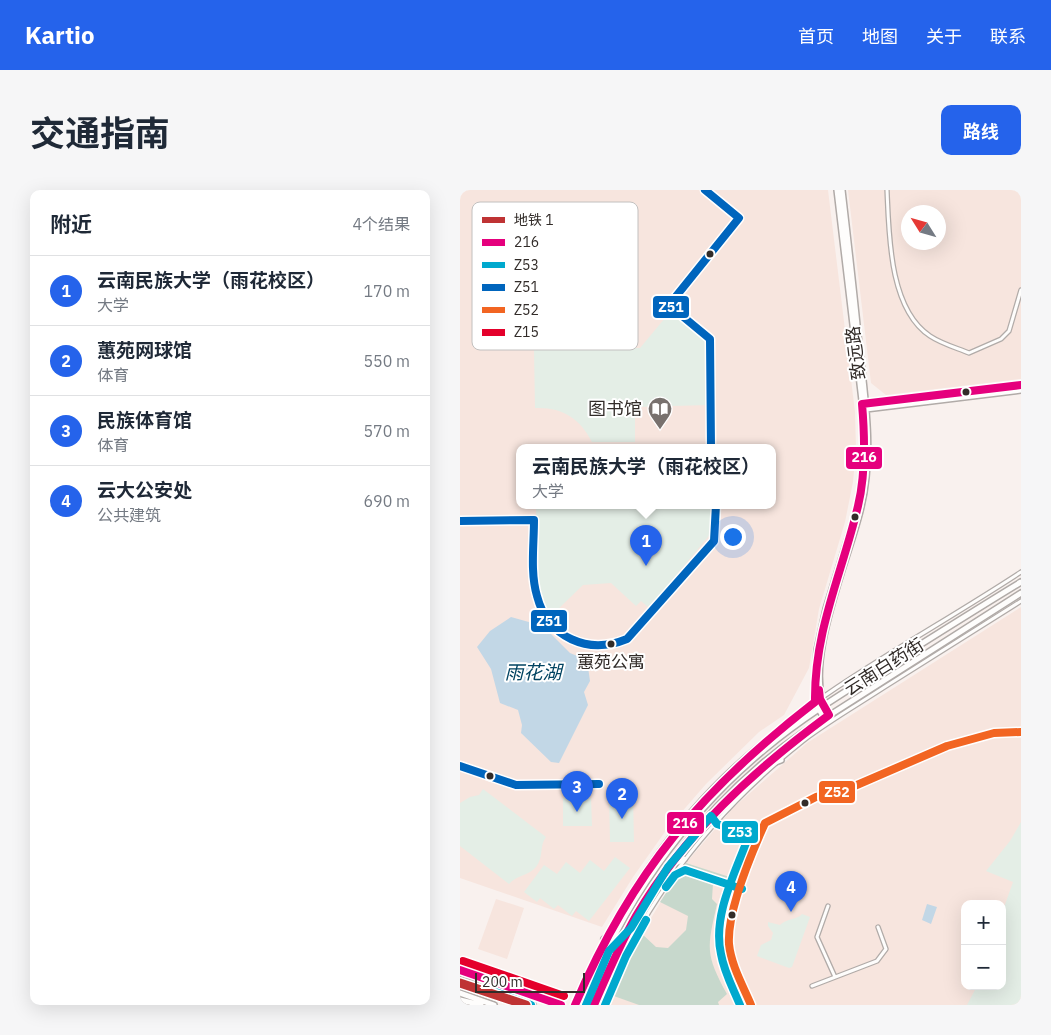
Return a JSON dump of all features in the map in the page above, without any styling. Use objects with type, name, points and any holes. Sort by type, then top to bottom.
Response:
[{"type":"main road","name":"致远路","points":[[838,190],[864,406]]},
{"type":"main road","name":"致远路","points":[[826,717],[818,701],[816,671],[821,630],[852,528],[862,484],[864,459],[864,406],[842,190]]},
{"type":"main road","points":[[864,406],[1021,386]]},
{"type":"main road","points":[[864,406],[1021,390]]},
{"type":"main road","name":"云南白药街","points":[[584,1005],[608,947],[660,861],[697,816],[752,760],[820,708],[1021,582]]},
{"type":"main road","name":"云南白药街","points":[[594,1005],[630,926],[668,867],[704,822],[735,789],[757,768],[826,717],[1021,593]]},
{"type":"main road","points":[[846,691],[847,697],[852,700]]},
{"type":"main road","points":[[800,722],[806,725],[806,731]]},
{"type":"main road","points":[[757,768],[781,760]]},
{"type":"main road","points":[[728,807],[735,789]]},
{"type":"main road","points":[[668,867],[684,859]]},
{"type":"main road","points":[[604,939],[623,922]]},
{"type":"main road","points":[[460,970],[519,1000]]},
{"type":"main road","points":[[460,980],[533,1005]]},
{"type":"main road","points":[[589,992],[592,995],[598,995]]},
{"type":"main road","points":[[460,993],[494,1005]]},
{"type":"main road","points":[[460,1001],[481,1005]]},
{"type":"street","points":[[887,190],[895,278],[912,318],[930,336],[969,353],[1001,340],[1009,331],[1021,290]]},
{"type":"street","points":[[575,1005],[604,939],[655,857],[692,811],[747,755],[818,701],[1021,572]]},
{"type":"street","points":[[602,1005],[638,930],[684,859],[728,807],[781,760],[827,724],[1021,601]]},
{"type":"street","points":[[828,906],[816,937],[835,977]]},
{"type":"street","points":[[812,986],[870,964],[884,954],[886,949],[878,927]]},
{"type":"street","points":[[460,970],[561,1005]]},
{"type":"street","points":[[460,1001],[471,1005]]},
{"type":"shaded area","points":[[460,190],[828,190],[855,412],[856,449],[853,482],[845,522],[819,609],[809,668],[784,715],[759,732],[706,784],[667,829],[633,877],[602,927],[460,878]]},
{"type":"shaded area","points":[[848,190],[1021,190],[1021,379],[886,395],[871,383]]},
{"type":"shaded area","points":[[670,312],[707,341],[709,405],[635,407],[635,442],[592,442],[576,420],[562,412],[535,408],[534,350],[638,350]]},
{"type":"shaded area","points":[[536,509],[713,509],[712,532],[649,608],[641,601],[636,606],[611,583],[583,585],[552,615],[543,605],[537,588]]},
{"type":"shaded area","points":[[1021,607],[1021,1005],[608,1005],[637,941],[673,882],[686,863],[734,807],[807,743]]},
{"type":"shaded area","points":[[483,789],[546,837],[536,867],[509,884],[460,846],[460,803],[470,797],[479,795]]},
{"type":"shaded area","points":[[633,796],[634,842],[610,842],[609,797]]},
{"type":"shaded area","points":[[563,798],[591,798],[592,826],[563,826]]},
{"type":"shaded area","points":[[1021,822],[1021,1005],[967,1005],[975,990],[1006,990],[1006,902],[1013,882],[986,871],[1010,841]]},
{"type":"shaded area","points":[[615,857],[630,868],[589,921],[576,911],[572,916],[558,905],[554,909],[540,898],[537,902],[524,892],[544,865],[557,874],[566,862],[580,873],[590,860],[604,871]]},
{"type":"shaded area","points":[[496,899],[524,908],[507,959],[478,949]]},
{"type":"shaded area","points":[[802,914],[810,917],[792,967],[789,968],[757,956],[761,945],[771,940],[773,933],[768,926],[768,922],[780,925]]},
{"type":"green space","points":[[686,863],[739,880],[738,890],[713,883],[712,899],[717,904],[711,931],[710,950],[715,969],[727,994],[718,1002],[719,1005],[639,1005],[611,995],[641,933],[656,947],[668,948],[686,930],[688,916],[660,902]]},
{"type":"water","name":"雨花湖","points":[[511,617],[543,626],[570,653],[587,660],[590,681],[584,692],[588,705],[559,763],[551,762],[521,733],[522,725],[518,710],[500,703],[491,669],[477,647],[490,631]]},
{"type":"water","points":[[927,904],[937,907],[931,924],[922,920]]},
{"type":"metro line","name":"1","points":[[460,983],[526,1005]]},
{"type":"transit line","name":"Z51","points":[[705,190],[739,218],[669,305],[710,339],[711,444]]},
{"type":"transit line","name":"216","points":[[575,1005],[597,957],[621,914],[646,874],[674,837],[704,801],[737,768],[815,702],[816,676],[824,626],[861,494],[864,455],[862,404],[1021,385]]},
{"type":"transit line","name":"Z51","points":[[460,521],[534,520],[534,578],[542,611],[550,623],[560,632],[584,644],[598,645],[627,639],[714,541],[716,509]]},
{"type":"transit line","name":"216","points":[[594,1005],[636,916],[676,857],[722,805],[747,781],[829,715],[820,699],[819,690]]},
{"type":"transit line","name":"Z52","points":[[751,1005],[732,960],[729,931],[741,882],[765,823],[816,797],[843,791],[947,746],[994,733],[1021,732]]},
{"type":"transit line","name":"Z51","points":[[460,766],[516,785],[599,784]]},
{"type":"transit line","name":"Z53","points":[[586,1005],[609,951],[631,928],[668,867],[711,816],[717,824],[749,835],[722,909],[719,939],[726,974],[740,1005]]},
{"type":"transit line","name":"Z53","points":[[666,887],[675,875],[685,870],[742,889]]},
{"type":"transit line","name":"Z53","points":[[605,1005],[626,956],[646,920]]},
{"type":"transit line","name":"Z15","points":[[463,961],[564,996]]},
{"type":"transit line","name":"216","points":[[460,970],[561,1005]]},
{"type":"transit line","name":"Z53","points":[[487,989],[531,1005]]},
{"type":"place","name":"图书馆","points":[[660,430]]},
{"type":"place","name":"云南民族大学（雨花校区）","points":[[646,566]]},
{"type":"place","name":"蕙苑公寓","points":[[611,644]]},
{"type":"place","name":"民族体育馆","points":[[577,812]]},
{"type":"place","name":"蕙苑网球馆","points":[[622,819]]},
{"type":"place","name":"云大公安处","points":[[791,912]]}]
